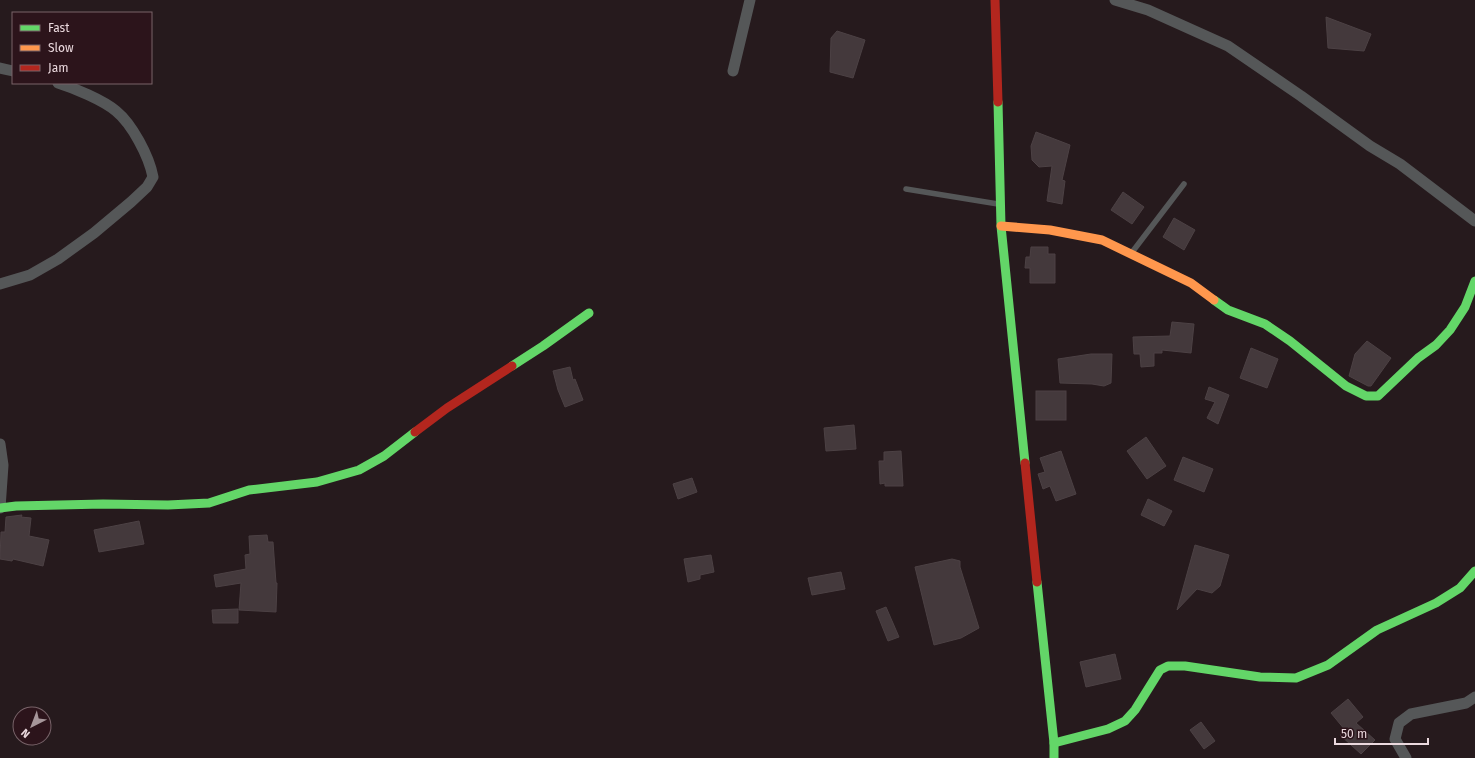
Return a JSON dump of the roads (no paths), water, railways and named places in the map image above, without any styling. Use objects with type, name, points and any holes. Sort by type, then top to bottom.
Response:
[{"type":"street","points":[[733,71],[750,0]]},
{"type":"street","points":[[995,0],[1001,226],[1054,743],[1054,758]]},
{"type":"street","points":[[1115,0],[1148,10],[1228,46],[1370,146],[1400,164],[1475,222]]},
{"type":"street","points":[[0,68],[12,71]]},
{"type":"street","points":[[0,284],[30,275],[58,259],[94,233],[131,202],[148,187],[153,176],[151,166],[130,127],[117,111],[106,104],[60,84]]},
{"type":"street","points":[[1001,226],[1050,230],[1102,240],[1131,253],[1191,283],[1228,310],[1265,324],[1290,341],[1346,386],[1366,396],[1378,396],[1419,358],[1438,344],[1451,329],[1462,312],[1471,295],[1475,281]]},
{"type":"street","points":[[0,444],[3,465],[0,508],[16,506],[102,504],[168,505],[209,502],[249,490],[317,482],[359,470],[384,456],[447,408],[543,346],[589,313]]},
{"type":"street","points":[[1054,743],[1108,730],[1125,721],[1135,710],[1160,670],[1168,666],[1185,666],[1260,677],[1296,678],[1328,665],[1377,630],[1436,603],[1460,588],[1475,571]]},
{"type":"street","points":[[1406,758],[1395,739],[1399,723],[1411,714],[1466,703],[1475,697]]},
{"type":"lane","points":[[1131,253],[1184,184]]},
{"type":"lane","points":[[906,189],[1001,204]]}]
